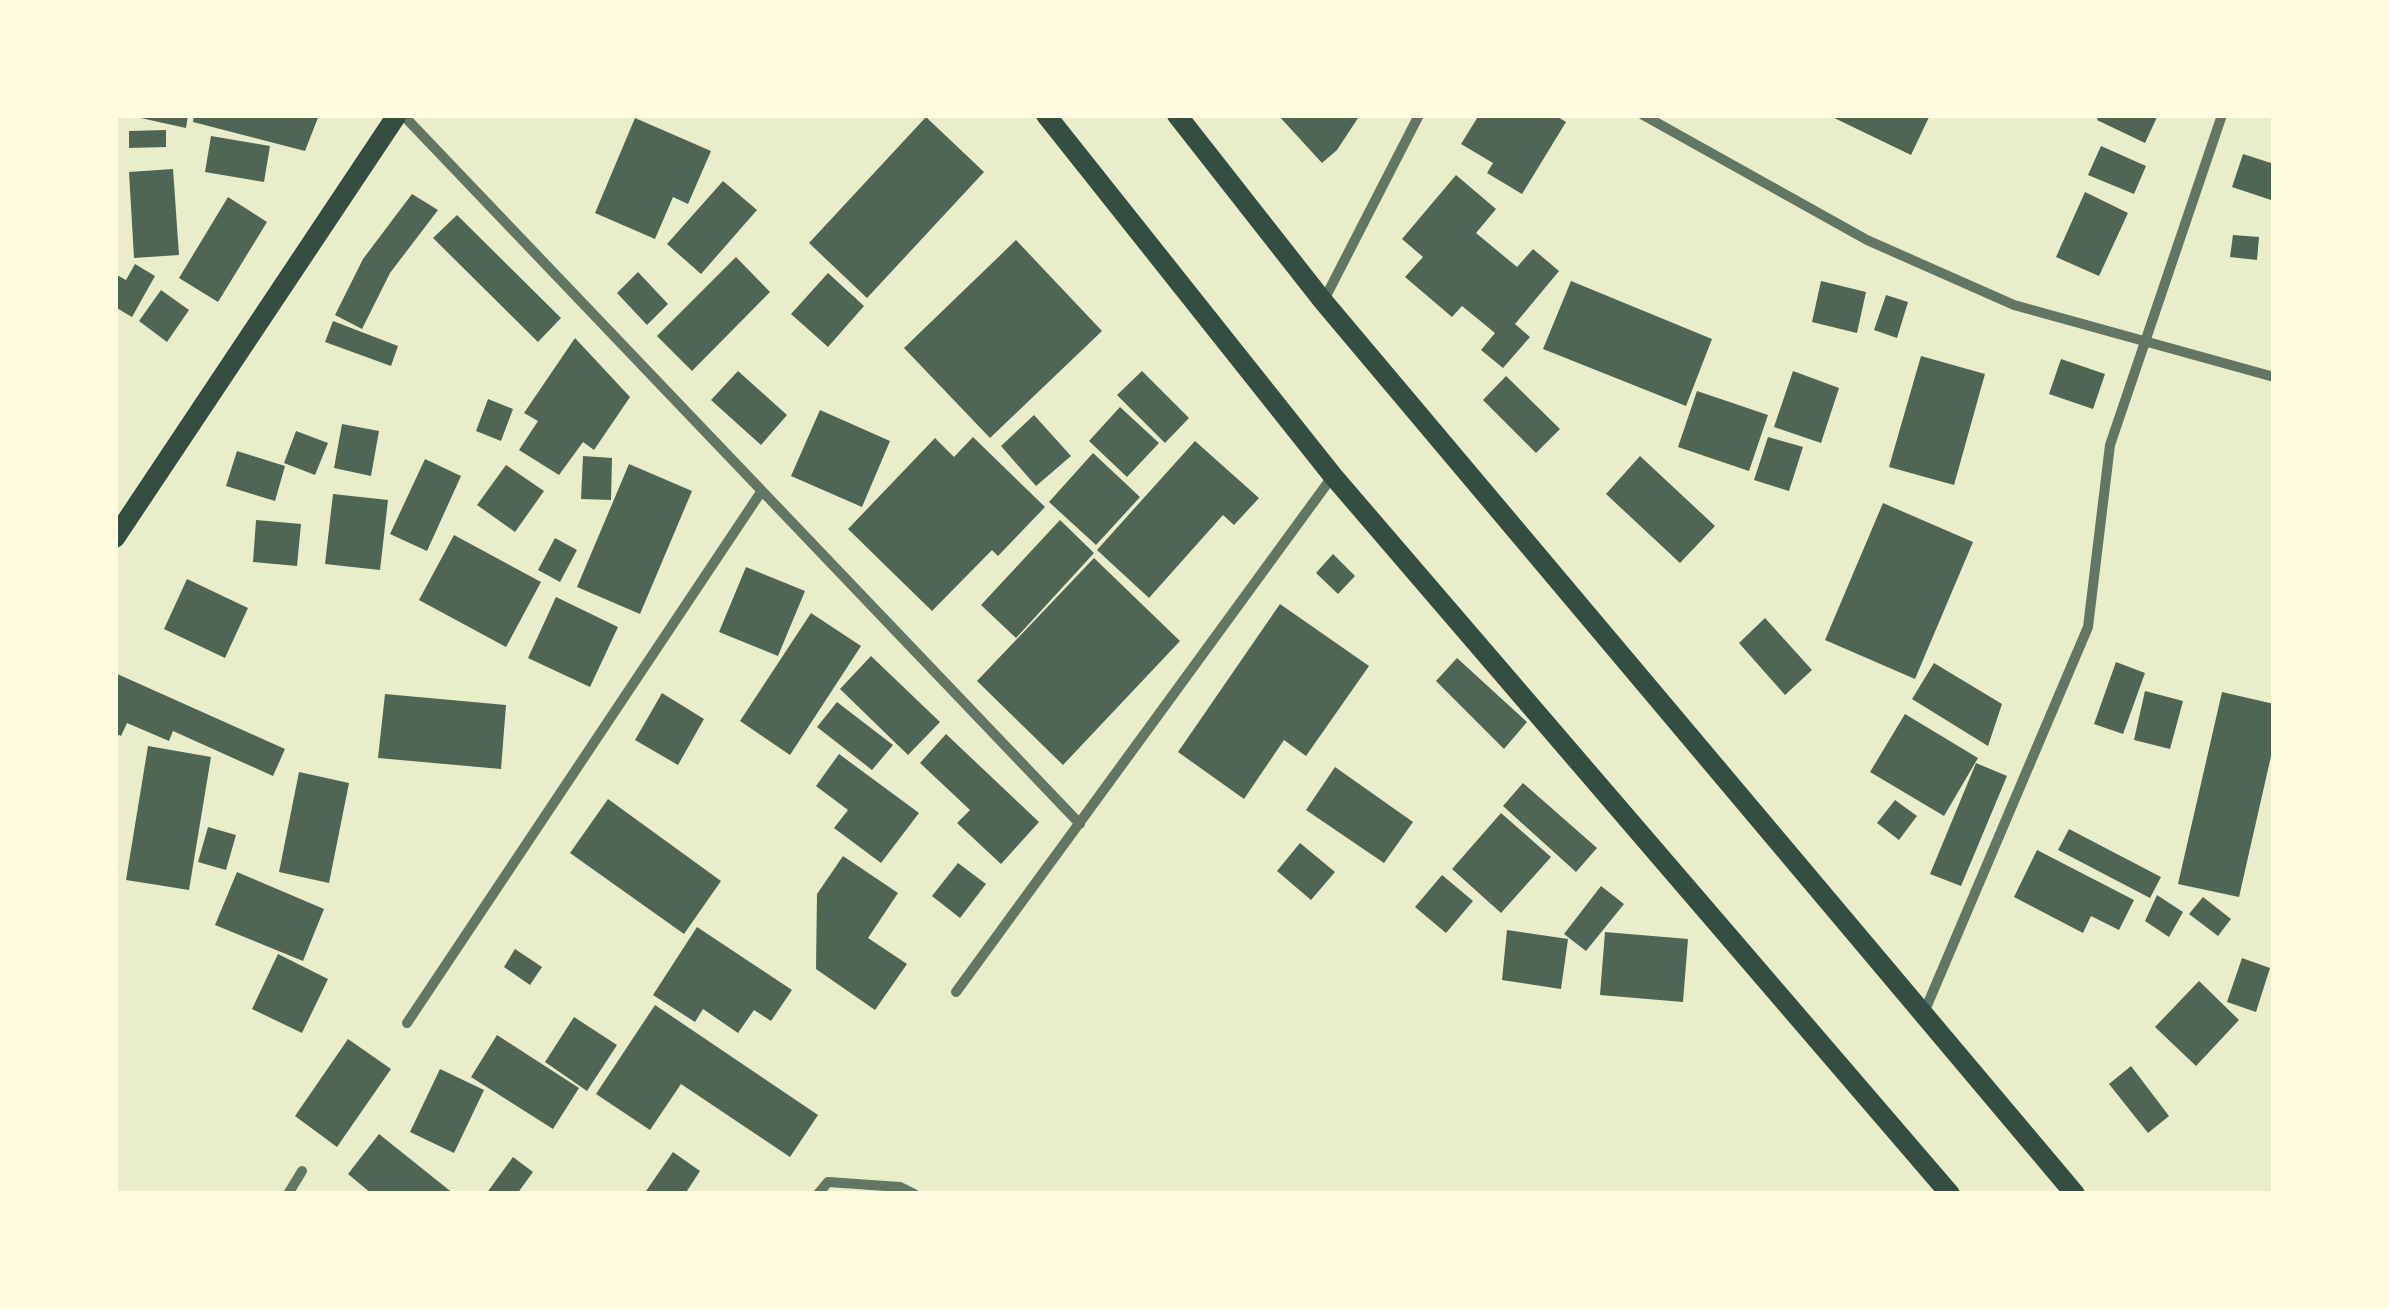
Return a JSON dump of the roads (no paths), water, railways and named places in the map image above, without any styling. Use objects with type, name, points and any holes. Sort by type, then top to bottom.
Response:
[{"type":"main road","points":[[115,538],[400,115]]},
{"type":"main road","points":[[1046,115],[1333,476],[1950,1194]]},
{"type":"main road","points":[[1176,115],[1323,301],[2074,1194]]},
{"type":"street","points":[[400,115],[1080,824]]},
{"type":"street","points":[[1323,301],[1419,115]]},
{"type":"street","points":[[1643,115],[1867,240],[2014,305],[2274,377]]},
{"type":"street","points":[[1922,1016],[2088,627],[2110,445],[2222,115]]},
{"type":"street","points":[[956,992],[1333,476]]},
{"type":"street","points":[[406,1023],[762,492]]},
{"type":"street","points":[[288,1194],[302,1171]]},
{"type":"street","points":[[818,1194],[828,1182],[900,1187],[914,1194]]}]
